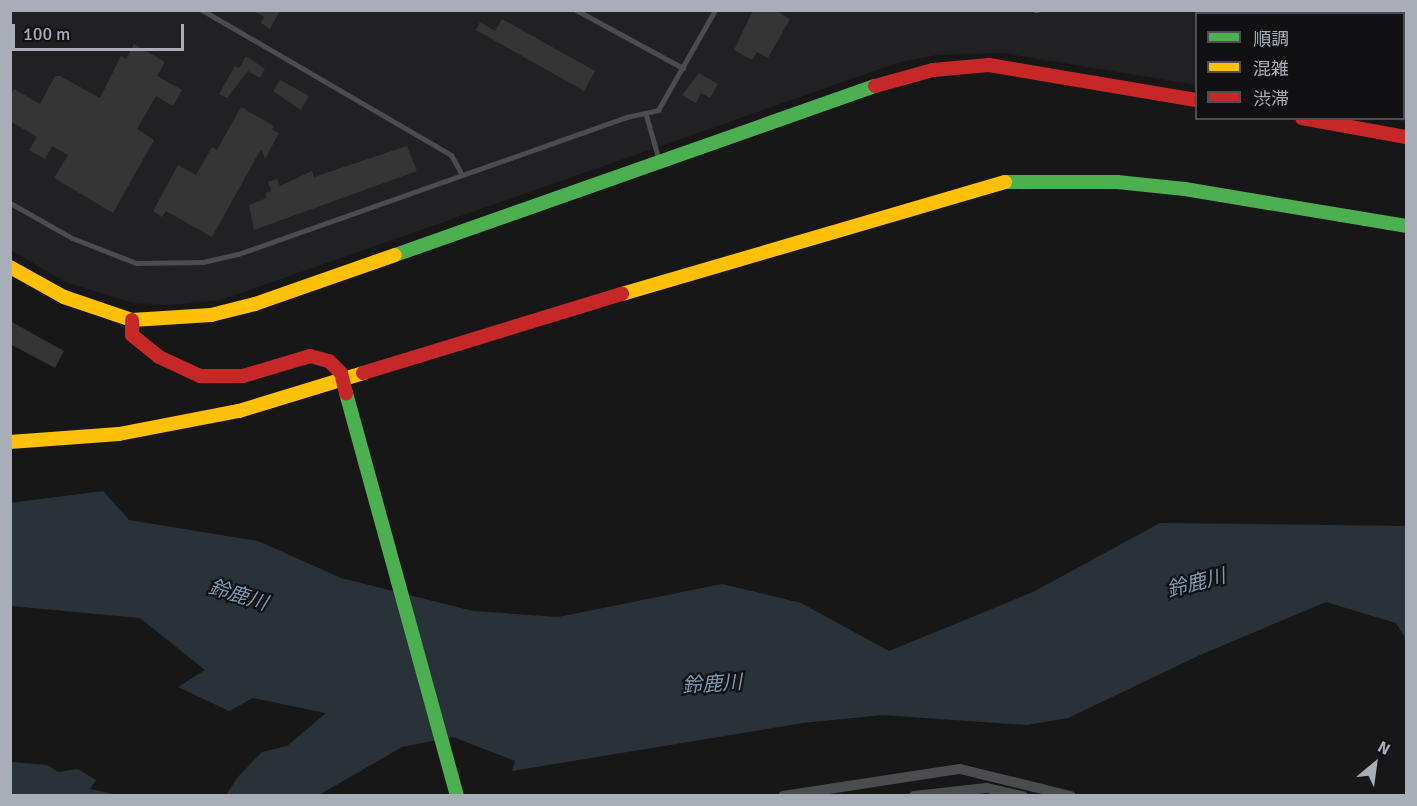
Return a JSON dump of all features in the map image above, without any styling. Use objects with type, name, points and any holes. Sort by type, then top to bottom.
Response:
[{"type":"street","points":[[10,267],[64,297],[132,320],[191,318],[255,304],[657,156],[898,78],[953,66],[1027,69],[1195,100]]},
{"type":"street","points":[[1313,120],[1407,137]]},
{"type":"street","points":[[10,442],[119,434],[239,411],[344,381],[888,213],[1008,181],[1118,182],[1185,189],[1407,226]]},
{"type":"street","points":[[132,320],[132,335],[159,357],[200,376],[243,376],[310,356],[334,364],[344,381],[457,795]]},
{"type":"street","points":[[783,795],[960,769],[1071,795]]},
{"type":"street","points":[[914,795],[954,793],[987,788],[1023,795]]},
{"type":"lane","points":[[202,10],[451,155],[462,175]]},
{"type":"lane","points":[[576,10],[683,68]]},
{"type":"lane","points":[[10,203],[110,255],[136,263],[165,266],[203,262],[238,254],[626,117],[646,117],[658,110],[715,10]]},
{"type":"lane","points":[[646,117],[657,156]]},
{"type":"shaded area","points":[[11,11],[1406,11],[1406,122],[1395,120],[1405,120],[1405,12],[1195,12],[1195,85],[1003,53],[937,55],[900,62],[221,300],[171,305],[133,303],[65,282],[11,250]]},
{"type":"water","name":"鈴鹿川","points":[[103,491],[129,520],[258,541],[341,578],[473,611],[558,617],[722,584],[801,603],[889,651],[1033,592],[1160,523],[1406,526],[1406,639],[1396,623],[1326,602],[1200,655],[1068,718],[1027,725],[883,715],[803,723],[512,771],[515,761],[453,737],[402,747],[319,795],[226,795],[237,778],[262,752],[287,746],[326,713],[253,698],[229,711],[178,687],[205,670],[140,618],[11,606],[10,503]]},
{"type":"water","points":[[11,762],[47,765],[58,772],[78,769],[96,780],[90,789],[118,795],[11,794]]},
{"type":"building","points":[[252,10],[280,10],[270,29],[261,23],[264,17]]},
{"type":"building","points":[[753,10],[775,10],[790,19],[768,58],[757,52],[752,60],[734,50]]},
{"type":"building","points":[[502,19],[595,71],[584,91],[476,30],[480,22],[495,31]]},
{"type":"building","points":[[134,44],[165,62],[157,76],[182,90],[173,106],[156,96],[137,129],[154,140],[113,213],[54,178],[68,155],[52,146],[45,159],[29,150],[37,137],[10,121],[10,96],[14,89],[40,104],[55,76],[60,76],[100,98],[121,56],[126,59]]},
{"type":"building","points":[[246,56],[265,69],[260,78],[248,71],[227,98],[219,94],[235,66],[239,68]]},
{"type":"building","points":[[699,73],[718,84],[710,98],[701,93],[696,103],[682,95]]},
{"type":"building","points":[[280,80],[309,96],[301,110],[273,91]]},
{"type":"building","points":[[241,107],[274,126],[272,130],[279,133],[265,159],[261,149],[212,237],[166,211],[162,217],[153,211],[178,165],[196,175],[212,147],[217,150]]},
{"type":"building","points":[[407,146],[417,171],[254,230],[249,205],[267,198],[265,193],[271,191],[268,182],[277,179],[280,186],[312,171],[314,177]]},
{"type":"building","points":[[10,321],[64,351],[55,368],[10,344]]},
{"type":"traffic: fast","points":[[395,255],[875,86]]},
{"type":"traffic: fast","points":[[1005,182],[1117,182],[1185,189],[1406,226]]},
{"type":"traffic: fast","points":[[346,393],[457,796]]},
{"type":"traffic: slow","points":[[622,294],[1005,182]]},
{"type":"traffic: slow","points":[[10,267],[64,297],[132,320],[211,315],[255,304],[395,255]]},
{"type":"traffic: slow","points":[[10,442],[119,434],[239,411],[363,373]]},
{"type":"traffic: jam","points":[[875,86],[933,70],[989,65],[1195,100]]},
{"type":"traffic: jam","points":[[1313,120],[1406,137]]},
{"type":"traffic: jam","points":[[363,373],[622,294]]},
{"type":"traffic: jam","points":[[132,320],[132,335],[159,357],[200,376],[243,376],[310,356],[329,361],[341,373],[346,393]]}]
